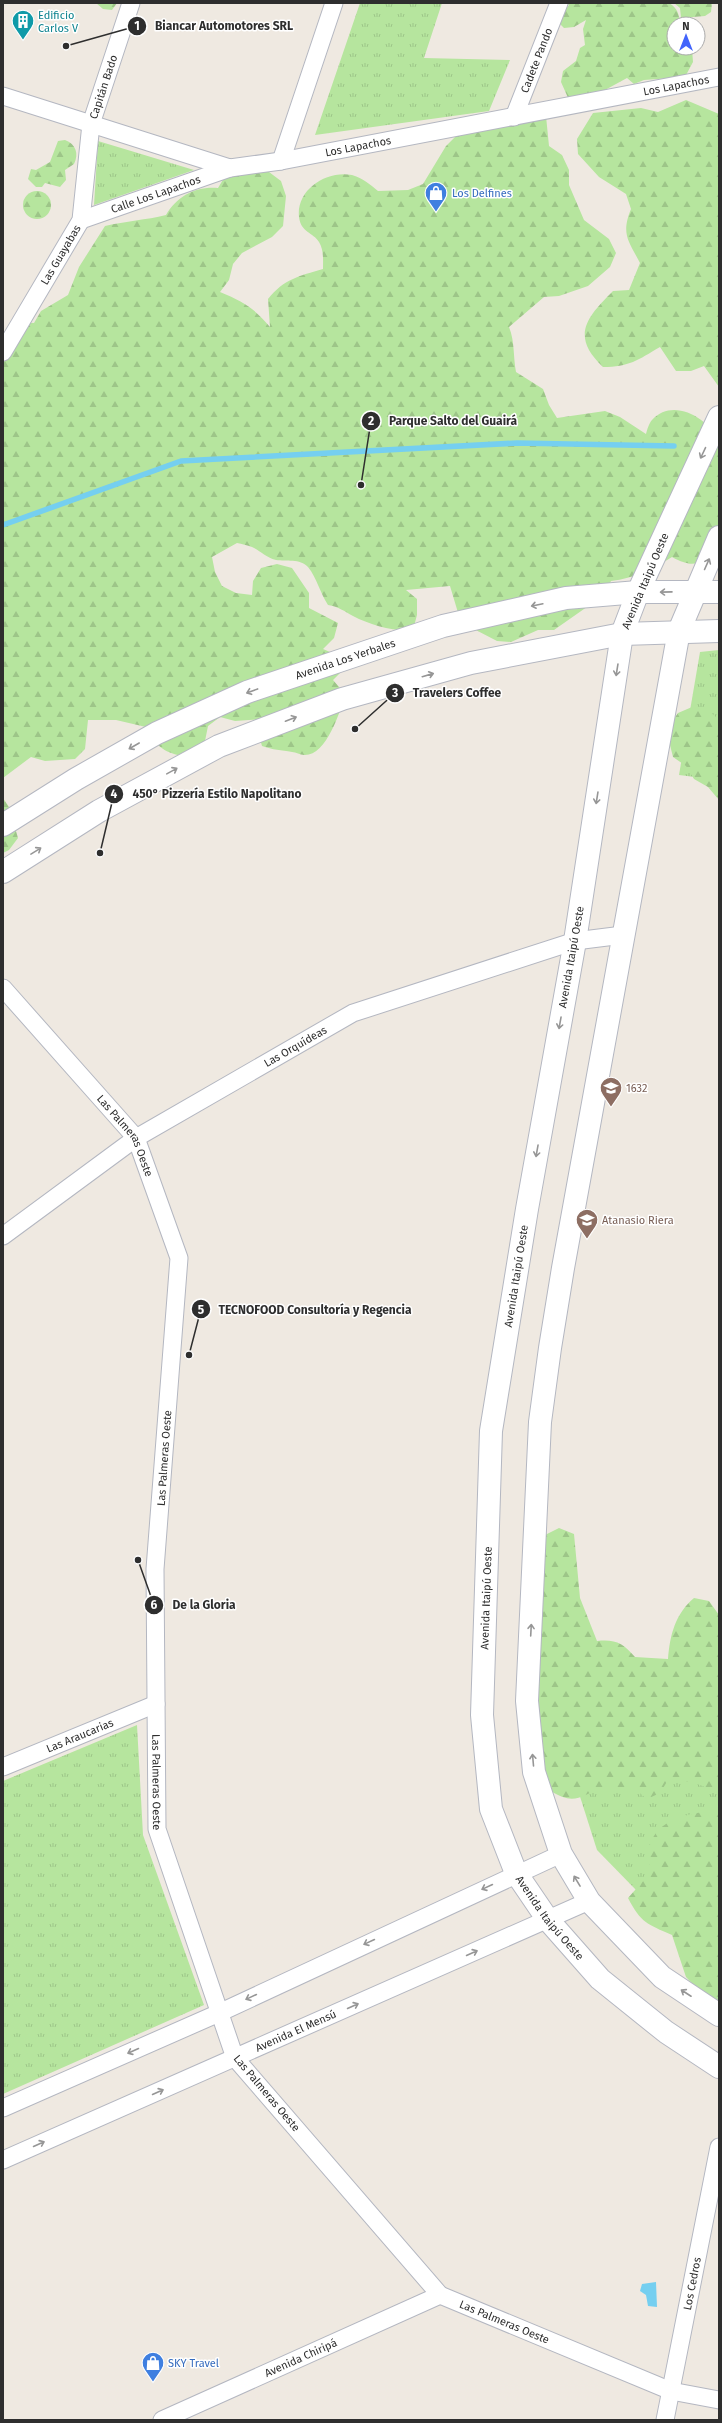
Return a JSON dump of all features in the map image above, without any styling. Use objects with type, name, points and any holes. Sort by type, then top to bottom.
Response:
[{"type":"street","name":"Capitán Bado","points":[[91,124],[130,3]]},
{"type":"street","points":[[281,161],[334,3]]},
{"type":"street","name":"Cadete Pando","points":[[514,117],[559,3]]},
{"type":"street","name":"Los Lapachos","points":[[3,96],[230,168],[281,161],[719,77]]},
{"type":"street","name":"Las Guayabas","points":[[3,352],[81,220],[91,124]]},
{"type":"street","name":"Calle Los Lapachos","points":[[81,220],[230,168]]},
{"type":"street","name":"Avenida Itaipú Oeste","points":[[719,417],[638,592],[622,634],[575,941],[527,1209],[491,1431],[482,1715],[492,1809],[516,1873],[548,1920],[600,1979],[666,2032],[719,2067]]},
{"type":"street","points":[[719,537],[679,631],[563,1268],[540,1422],[527,1701],[534,1772],[561,1854],[590,1901],[662,1977],[719,2015]]},
{"type":"street","name":"Avenida Los Yerbales","points":[[3,825],[76,779],[157,733],[247,692],[443,626],[566,598],[638,592],[719,592]]},
{"type":"street","points":[[3,872],[99,811],[219,746],[342,700],[471,662],[622,634],[679,631],[719,631]]},
{"type":"street","name":"Las Orquídeas","points":[[3,1236],[136,1138],[353,1013],[575,941],[623,934]]},
{"type":"street","name":"Las Palmeras Oeste","points":[[3,988],[136,1138],[179,1258],[155,1569],[157,1829],[235,2058],[440,2295],[671,2391],[719,2400]]},
{"type":"street","name":"Las Araucarias","points":[[3,1767],[156,1704]]},
{"type":"street","points":[[3,2108],[219,2012],[516,1873],[561,1854]]},
{"type":"street","name":"Avenida El Mensú","points":[[3,2160],[590,1901]]},
{"type":"street","name":"Los Cedros","points":[[665,2420],[719,2146]]},
{"type":"street","name":"Avenida Chiripá","points":[[162,2420],[440,2295]]},
{"type":"green space","points":[[96,3],[117,3],[112,10],[103,9]]},
{"type":"green space","points":[[360,3],[442,3],[424,58],[510,60],[489,111],[315,135]]},
{"type":"green space","points":[[566,3],[669,3],[678,12],[679,16],[666,16],[666,56],[693,56],[693,62],[685,77],[644,80],[634,84],[627,78],[605,90],[569,100],[561,82],[563,71],[576,61],[580,48],[585,45],[583,29],[586,20],[574,27],[564,28],[560,24],[562,13],[569,5]]},
{"type":"green space","points":[[674,3],[712,3],[711,12],[705,16],[681,16],[680,8]]},
{"type":"green space","points":[[686,100],[719,114],[719,387],[704,366],[691,371],[676,371],[660,347],[633,362],[620,366],[603,367],[593,356],[587,346],[585,336],[586,327],[590,318],[604,300],[613,291],[629,290],[640,263],[627,237],[626,225],[631,209],[626,194],[599,177],[578,154],[577,139],[593,113],[641,108],[658,112]]},
{"type":"green space","points":[[546,116],[549,146],[562,155],[569,170],[569,185],[584,220],[609,239],[616,253],[610,267],[588,286],[559,296],[544,297],[509,327],[513,344],[516,372],[543,389],[549,405],[557,418],[605,411],[620,417],[646,434],[651,421],[660,413],[670,410],[680,410],[699,418],[707,425],[719,441],[719,550],[701,562],[691,564],[672,557],[643,573],[628,578],[611,581],[604,595],[554,630],[538,630],[511,642],[497,641],[470,627],[459,616],[450,586],[406,590],[417,599],[417,615],[413,630],[391,629],[367,622],[338,608],[328,605],[314,576],[305,564],[297,561],[276,560],[252,547],[237,543],[212,557],[215,572],[222,586],[236,593],[252,595],[253,581],[261,568],[277,564],[292,568],[309,593],[309,608],[338,623],[334,638],[323,649],[337,655],[344,669],[333,680],[346,695],[336,722],[326,741],[312,753],[304,755],[273,749],[262,746],[258,732],[264,719],[235,721],[220,717],[208,726],[205,741],[178,755],[159,746],[152,738],[146,727],[116,720],[88,720],[85,749],[75,759],[45,761],[31,757],[3,778],[3,345],[18,322],[34,323],[41,311],[68,295],[79,267],[105,226],[166,215],[170,208],[181,198],[202,189],[218,188],[224,178],[239,170],[269,172],[281,181],[286,196],[283,226],[272,237],[242,253],[233,264],[229,280],[220,292],[248,306],[270,327],[268,299],[274,292],[292,279],[323,269],[321,245],[302,226],[299,217],[299,207],[302,198],[315,184],[323,179],[342,174],[352,175],[359,178],[378,191],[408,190],[423,184],[446,146],[458,134],[471,127],[502,128],[515,119]]},
{"type":"green space","points":[[65,140],[72,144],[76,150],[76,160],[74,164],[65,170],[66,180],[60,187],[45,183],[42,187],[36,187],[28,179],[31,169],[36,170],[50,162],[58,141]]},
{"type":"green space","points":[[98,141],[194,170],[94,205]]},
{"type":"green space","points":[[37,191],[47,195],[51,205],[47,215],[37,219],[27,215],[23,205],[27,195]]},
{"type":"green space","points":[[719,650],[719,780],[679,775],[700,652]]},
{"type":"green space","points":[[692,707],[708,710],[719,720],[719,800],[708,787],[694,779],[686,766],[673,757],[669,741],[669,726],[678,713]]},
{"type":"green space","points":[[3,798],[9,807],[18,838],[9,850],[3,853]]},
{"type":"green space","points":[[559,1528],[574,1534],[580,1598],[597,1641],[614,1641],[627,1648],[635,1657],[668,1659],[672,1633],[678,1618],[682,1611],[694,1598],[709,1601],[719,1615],[719,1795],[695,1783],[668,1780],[660,1793],[647,1799],[635,1789],[607,1788],[572,1799],[565,1798],[549,1790],[539,1747],[535,1548],[545,1535]]},
{"type":"green space","points":[[719,1701],[719,1975],[597,1850],[555,1718]]},
{"type":"green space","points":[[137,1725],[143,1835],[204,2005],[3,2094],[3,1781]]},
{"type":"green space","points":[[719,1810],[719,2012],[686,1977],[672,1935],[656,1928],[641,1918],[628,1898],[650,1873],[650,1845],[656,1833],[662,1826],[680,1817]]},
{"type":"water","points":[[656,2282],[657,2307],[648,2306],[646,2295],[640,2291],[642,2284]]},
{"type":"waterway","points":[[3,525],[181,461],[517,443],[674,446]]},
{"type":"place","name":"Edificio Carlos V","points":[[23,40]]},
{"type":"place","name":"Biancar Automotores SRL","points":[[66,46]]},
{"type":"place","name":"Los Delfines","points":[[436,212]]},
{"type":"place","name":"Parque Salto del Guairá","points":[[361,485]]},
{"type":"place","name":"Travelers Coffee","points":[[355,729]]},
{"type":"place","name":"450° Pizzería Estilo Napolitano","points":[[100,853]]},
{"type":"place","name":"1632","points":[[611,1108]]},
{"type":"place","name":"Atanasio Riera","points":[[587,1240]]},
{"type":"place","name":"TECNOFOOD Consultoría y Regencia","points":[[189,1355]]},
{"type":"place","name":"De la Gloria","points":[[138,1560]]},
{"type":"place","name":"SKY Travel","points":[[153,2382]]}]
